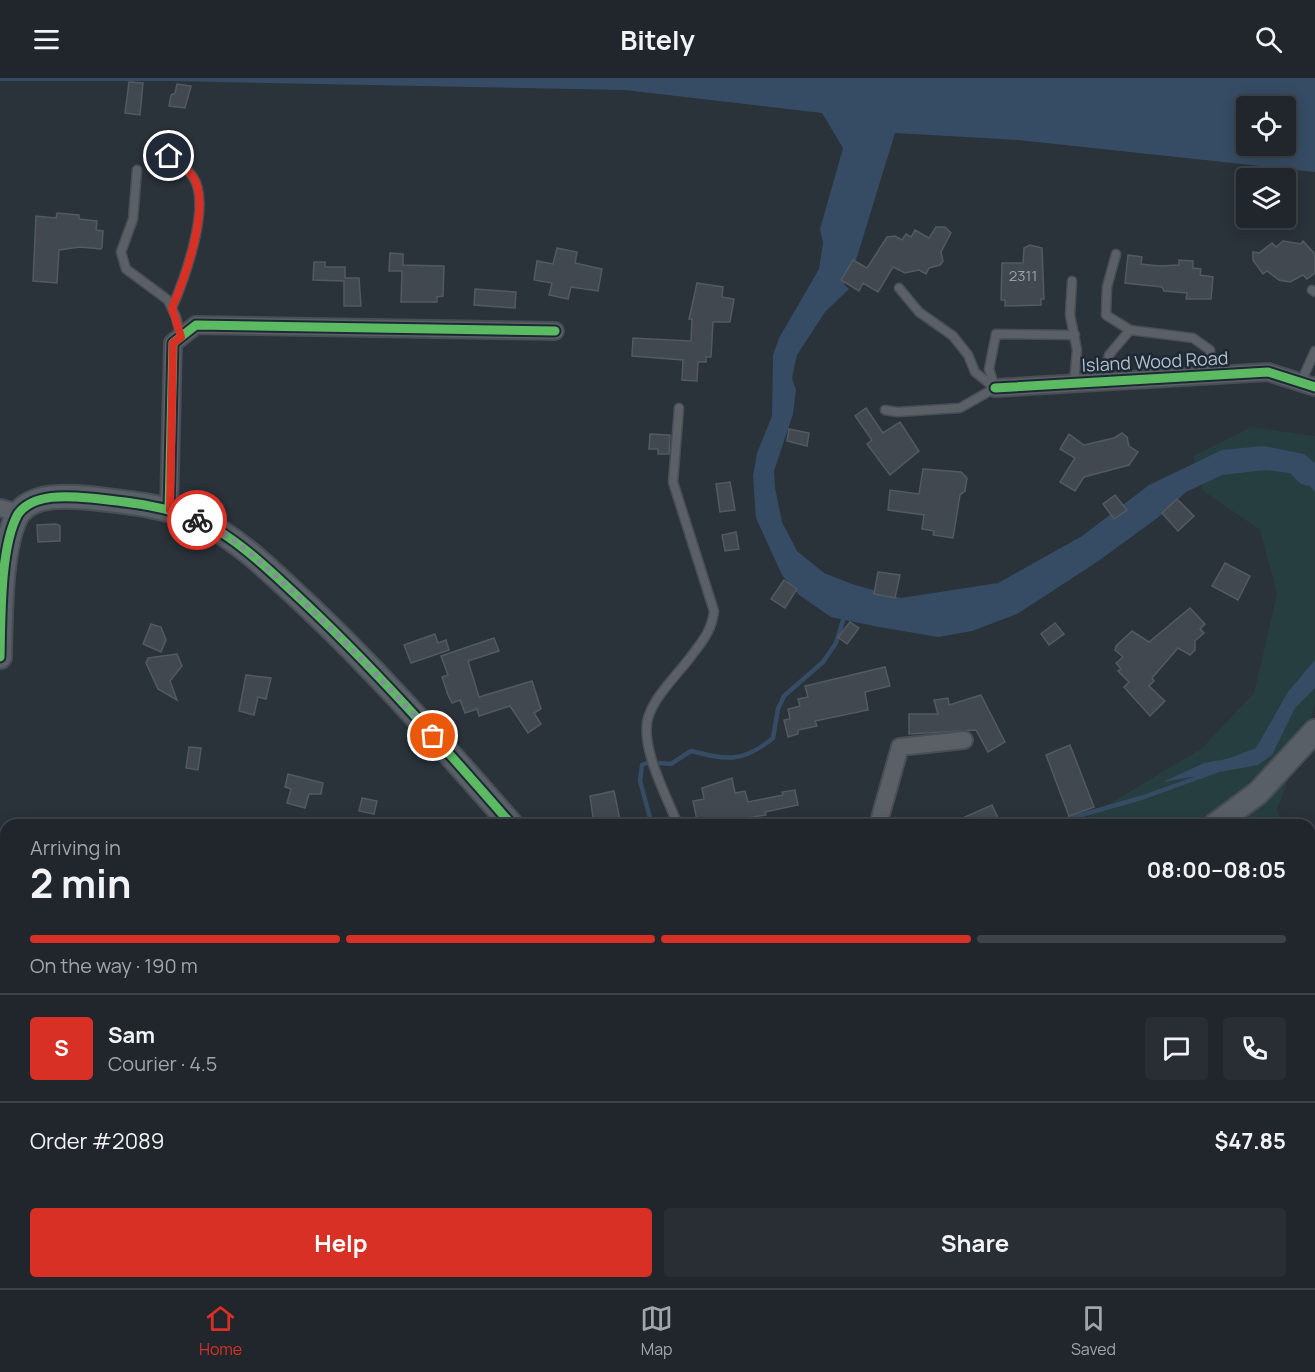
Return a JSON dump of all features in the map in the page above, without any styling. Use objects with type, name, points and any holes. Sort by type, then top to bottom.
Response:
[{"type":"street","points":[[170,510],[173,343],[196,325],[555,331]]},
{"type":"street","name":"Island Wood Road","points":[[995,388],[1268,372],[1308,385]]},
{"type":"street","points":[[0,657],[5,554],[10,530],[9,510],[50,498],[76,497],[170,510],[201,521],[220,532],[278,579],[376,672],[507,819]]},
{"type":"street","points":[[1223,819],[1258,793],[1315,731]]},
{"type":"street","points":[[880,819],[900,747],[964,740]]},
{"type":"lane","points":[[161,144],[169,156],[193,177],[199,191],[199,207],[190,257],[185,277],[172,308]]},
{"type":"lane","points":[[137,170],[133,219],[122,252],[126,269],[168,300],[181,337]]},
{"type":"lane","points":[[1116,254],[1107,287],[1106,315],[1130,330],[1193,338],[1210,350],[1211,375]]},
{"type":"lane","points":[[1072,281],[1070,315],[1077,350],[1074,383]]},
{"type":"lane","points":[[899,288],[919,312],[953,336],[968,355],[975,372],[995,388]]},
{"type":"lane","points":[[1104,381],[1109,355],[1130,330]]},
{"type":"lane","points":[[995,388],[989,369],[996,334],[1074,335]]},
{"type":"lane","points":[[1308,385],[1315,351]]},
{"type":"lane","points":[[885,410],[897,412],[960,408],[995,388]]},
{"type":"lane","points":[[676,819],[652,759],[646,731],[647,724],[654,705],[710,631],[714,611],[673,482],[679,408]]},
{"type":"green space","points":[[1251,427],[1315,436],[1315,706],[1277,810],[1280,819],[1084,819],[1201,749],[1254,693],[1277,594],[1260,530],[1203,491],[1193,456]]},
{"type":"water","points":[[0,78],[1315,78],[1315,172],[1296,170],[1296,168],[1278,168],[1018,140],[895,133],[857,257],[844,284],[849,289],[825,312],[797,355],[792,378],[796,390],[793,414],[774,471],[782,522],[797,551],[824,573],[852,584],[901,598],[998,583],[1082,536],[1149,485],[1222,450],[1264,446],[1304,454],[1315,463],[1315,492],[1310,486],[1301,484],[1290,473],[1265,470],[1222,475],[1186,492],[1160,516],[1097,562],[1017,614],[972,631],[938,637],[831,617],[799,595],[782,575],[756,518],[753,477],[757,453],[772,416],[773,355],[779,338],[819,269],[823,243],[820,229],[843,148],[822,113],[625,90],[172,81],[0,81]]},
{"type":"water","points":[[1315,660],[1315,688],[1295,708],[1272,755],[1258,765],[1163,782],[1204,763],[1227,759],[1256,748],[1288,692]]},
{"type":"building","points":[[129,82],[143,83],[140,115],[125,113]]},
{"type":"building","points":[[177,84],[191,86],[185,108],[169,106],[171,95],[175,93]]},
{"type":"building","points":[[57,213],[79,215],[79,219],[97,221],[96,230],[103,231],[102,247],[101,249],[80,247],[59,250],[57,283],[33,281],[36,216],[56,218]]},
{"type":"building","points":[[936,227],[945,227],[951,233],[941,252],[943,261],[940,265],[929,268],[926,274],[919,270],[905,273],[893,267],[878,292],[863,283],[859,291],[841,280],[853,260],[867,268],[887,237],[895,236],[902,240],[906,234],[911,237],[915,230],[929,238]]},
{"type":"building","points":[[1283,241],[1301,244],[1303,241],[1315,254],[1315,273],[1307,279],[1303,275],[1290,282],[1279,280],[1267,271],[1263,274],[1253,260],[1253,252],[1259,253],[1272,243],[1276,247]]},
{"type":"building","points":[[1030,245],[1042,248],[1044,299],[1041,299],[1041,305],[1005,306],[1005,300],[1001,300],[1002,263],[1023,263],[1024,248]]},
{"type":"building","points":[[557,248],[577,252],[575,263],[602,269],[598,291],[571,287],[568,299],[549,295],[552,283],[534,280],[537,261],[553,264]]},
{"type":"building","points":[[390,253],[403,254],[403,265],[444,266],[443,296],[437,297],[437,302],[401,302],[402,271],[389,271]]},
{"type":"building","points":[[1128,255],[1142,257],[1141,264],[1159,266],[1179,265],[1179,260],[1193,261],[1193,268],[1201,269],[1200,275],[1213,277],[1211,299],[1186,299],[1187,293],[1164,291],[1162,287],[1125,283]]},
{"type":"building","points":[[314,262],[325,262],[325,267],[345,267],[345,278],[359,278],[361,306],[344,306],[344,281],[313,280]]},
{"type":"building","points":[[697,283],[723,287],[722,297],[734,299],[730,322],[713,322],[711,357],[706,357],[706,362],[698,362],[697,381],[682,380],[683,360],[632,356],[633,338],[691,341],[692,319],[689,319]]},
{"type":"building","points":[[475,289],[516,292],[515,308],[474,305]]},
{"type":"building","points":[[866,408],[883,433],[900,422],[919,451],[890,475],[867,444],[872,440],[855,416]]},
{"type":"building","points":[[789,429],[809,433],[807,446],[787,441]]},
{"type":"building","points":[[1122,433],[1127,437],[1129,446],[1138,452],[1129,465],[1084,477],[1075,491],[1060,482],[1075,458],[1060,449],[1069,434],[1084,445],[1114,438]]},
{"type":"building","points":[[650,434],[670,435],[669,454],[658,454],[658,449],[649,449]]},
{"type":"building","points":[[923,469],[961,472],[967,478],[965,491],[960,495],[953,538],[933,535],[934,531],[922,529],[924,515],[888,510],[890,490],[919,494]]},
{"type":"building","points":[[730,482],[735,510],[720,512],[716,484]]},
{"type":"building","points":[[1115,495],[1127,510],[1114,519],[1103,504]]},
{"type":"building","points":[[1177,499],[1194,516],[1178,531],[1162,513]]},
{"type":"building","points":[[56,524],[60,526],[60,541],[38,542],[37,525]]},
{"type":"building","points":[[736,532],[739,549],[725,551],[722,535]]},
{"type":"building","points":[[1225,563],[1250,576],[1238,600],[1212,586]]},
{"type":"building","points":[[878,572],[900,575],[895,598],[874,594]]},
{"type":"building","points":[[784,580],[797,589],[785,608],[771,599]]},
{"type":"building","points":[[1190,608],[1205,624],[1200,629],[1204,633],[1195,641],[1195,650],[1190,655],[1178,648],[1152,678],[1154,681],[1149,686],[1165,701],[1150,716],[1124,687],[1129,682],[1118,671],[1121,669],[1116,663],[1123,657],[1115,650],[1116,646],[1132,631],[1149,642]]},
{"type":"building","points":[[850,622],[859,628],[847,644],[838,637]]},
{"type":"building","points":[[1055,623],[1064,634],[1049,645],[1041,634]]},
{"type":"building","points":[[151,624],[161,627],[166,640],[161,652],[143,644]]},
{"type":"building","points":[[435,634],[438,643],[446,640],[449,650],[411,663],[404,645]]},
{"type":"building","points":[[494,638],[499,651],[468,661],[479,697],[532,681],[541,709],[534,713],[541,724],[528,733],[510,706],[479,716],[477,709],[465,713],[460,700],[452,703],[448,695],[442,677],[448,675],[441,656]]},
{"type":"building","points":[[177,654],[182,666],[170,681],[177,700],[158,689],[146,663],[148,658]]},
{"type":"building","points":[[885,667],[890,686],[865,692],[868,710],[815,721],[817,726],[798,730],[798,734],[788,737],[784,720],[790,719],[788,709],[800,706],[798,699],[808,697],[805,686]]},
{"type":"building","points":[[246,675],[271,678],[266,699],[258,697],[254,715],[239,711]]},
{"type":"building","points":[[981,695],[1005,742],[988,752],[976,730],[909,734],[909,714],[938,714],[934,700],[948,698],[949,705]]},
{"type":"building","points":[[1070,745],[1094,807],[1069,816],[1046,755]]},
{"type":"building","points":[[189,747],[201,748],[198,770],[186,768]]},
{"type":"building","points":[[288,774],[323,783],[321,794],[309,794],[305,808],[287,803],[291,789],[285,787]]},
{"type":"building","points":[[732,778],[735,793],[745,791],[748,802],[783,795],[782,792],[795,790],[798,805],[765,812],[766,815],[741,819],[697,819],[693,801],[704,799],[702,788]]},
{"type":"building","points":[[614,791],[620,819],[593,819],[590,796]]},
{"type":"building","points":[[362,798],[377,801],[374,814],[359,811]]},
{"type":"building","points":[[992,805],[999,819],[960,819]]},
{"type":"waterway","points":[[660,763],[671,764],[691,751],[734,757],[753,752],[773,738],[778,709],[784,696],[823,662],[836,643],[845,614]]},
{"type":"waterway","points":[[647,763],[642,765],[640,781],[650,819]]},
{"type":"waterway","points":[[1068,819],[1144,797],[1216,771]]},
{"type":"cycle path","points":[[169,510],[173,343],[196,325],[555,331]]},
{"type":"cycle path","points":[[995,388],[1268,372],[1315,387]]},
{"type":"cycle path","points":[[0,657],[1,603],[8,544],[18,514],[24,507],[32,502],[51,497],[72,497],[147,505],[188,516],[214,528],[238,544],[323,620],[406,706],[507,819]]},
{"type":"way so far","points":[[197,520],[220,532],[270,571],[376,672],[433,736]]},
{"type":"route","points":[[169,156],[193,177],[199,191],[199,207],[190,257],[185,277],[172,308],[181,337],[173,343],[170,510],[197,520]]}]
